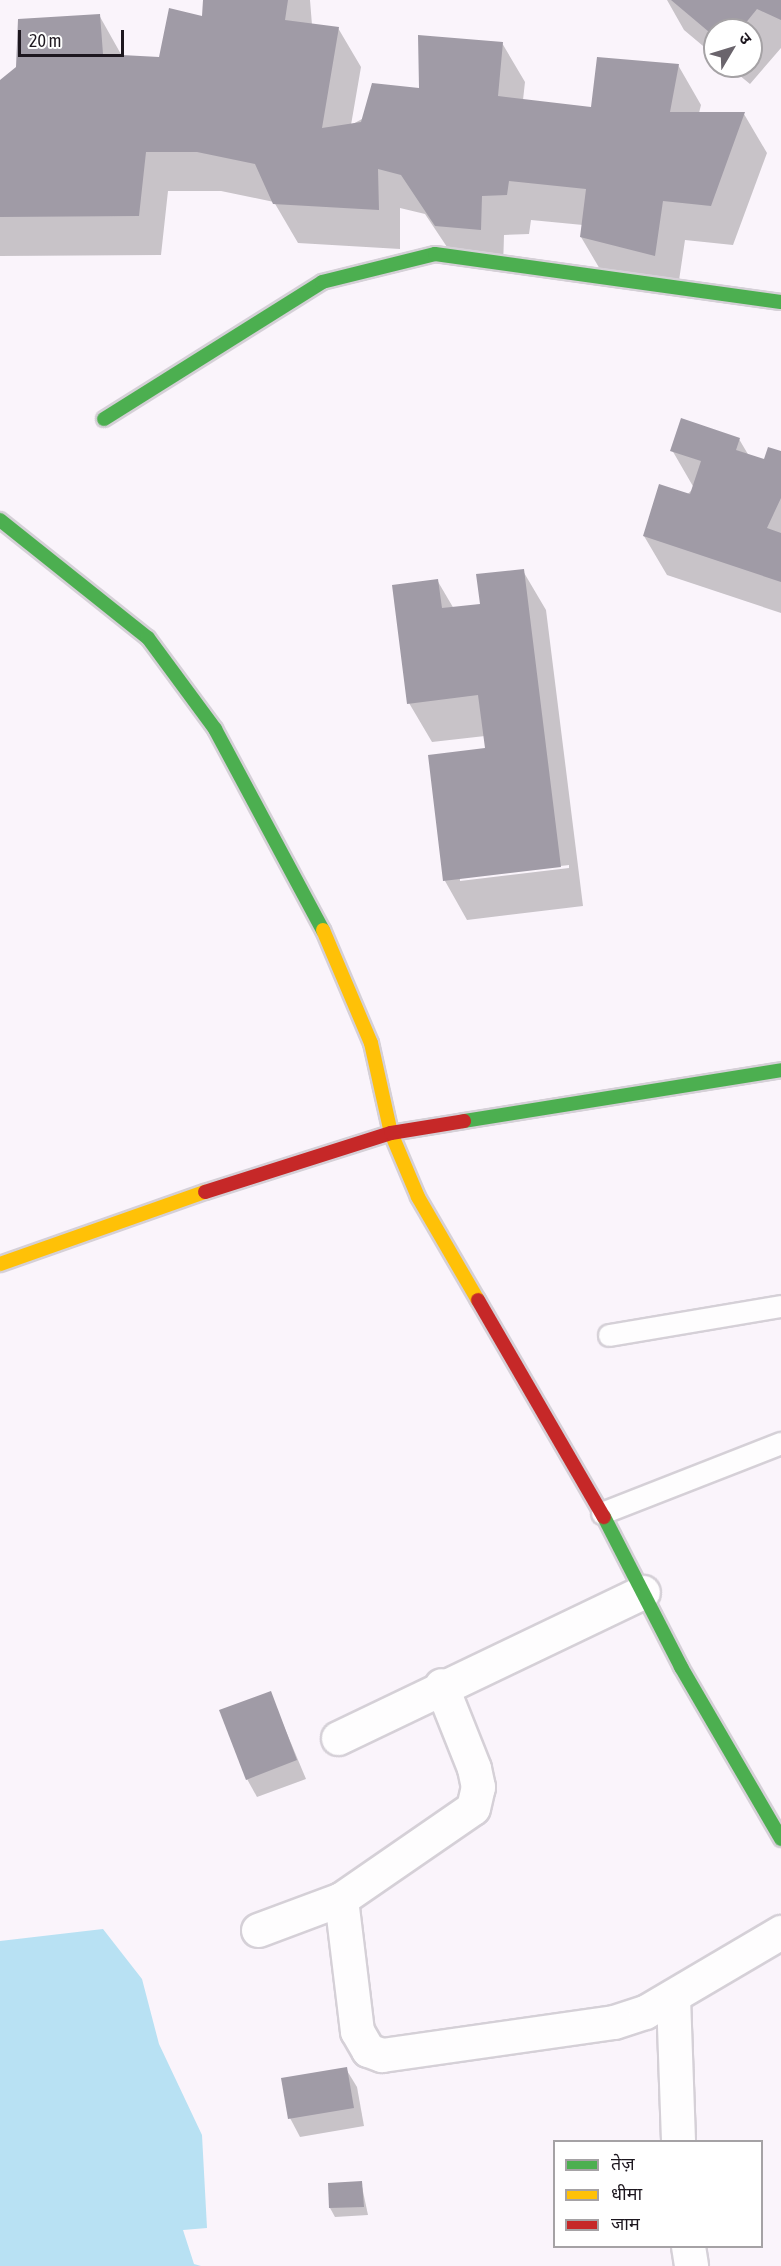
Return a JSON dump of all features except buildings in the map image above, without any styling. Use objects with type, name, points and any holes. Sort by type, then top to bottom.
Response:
[{"type":"street","points":[[104,419],[322,282],[435,254],[781,302]]},
{"type":"street","points":[[0,520],[148,638],[215,729],[307,891],[371,1043],[391,1133],[444,1248],[602,1513],[643,1592],[781,1839]]},
{"type":"street","points":[[0,1264],[117,1218],[391,1133],[781,1070]]},
{"type":"street","points":[[338,1738],[441,1685],[643,1592]]},
{"type":"street","points":[[258,1930],[340,1899],[473,1808],[478,1787],[474,1768],[441,1685]]},
{"type":"street","points":[[340,1899],[357,2031],[368,2050],[382,2055],[614,2022],[673,1996],[781,1932]]},
{"type":"street","points":[[673,1996],[678,2140]]},
{"type":"street","points":[[688,2248],[691,2266]]},
{"type":"lane","points":[[609,1335],[781,1306]]},
{"type":"lane","points":[[602,1513],[781,1443]]},
{"type":"water","points":[[103,1929],[142,1979],[159,2044],[202,2135],[207,2228],[183,2230],[194,2264],[201,2266],[0,2266],[0,1941]]},
{"type":"traffic: fast","points":[[104,419],[322,282],[435,254],[781,302]]},
{"type":"traffic: fast","points":[[0,520],[148,638],[215,729],[323,930]]},
{"type":"traffic: fast","points":[[464,1121],[781,1070]]},
{"type":"traffic: fast","points":[[604,1517],[681,1667],[781,1839]]},
{"type":"traffic: slow","points":[[323,930],[371,1043],[391,1133],[418,1197],[478,1300]]},
{"type":"traffic: slow","points":[[0,1264],[205,1192]]},
{"type":"traffic: jam","points":[[205,1192],[391,1133],[464,1121]]},
{"type":"traffic: jam","points":[[478,1300],[604,1517]]}]
